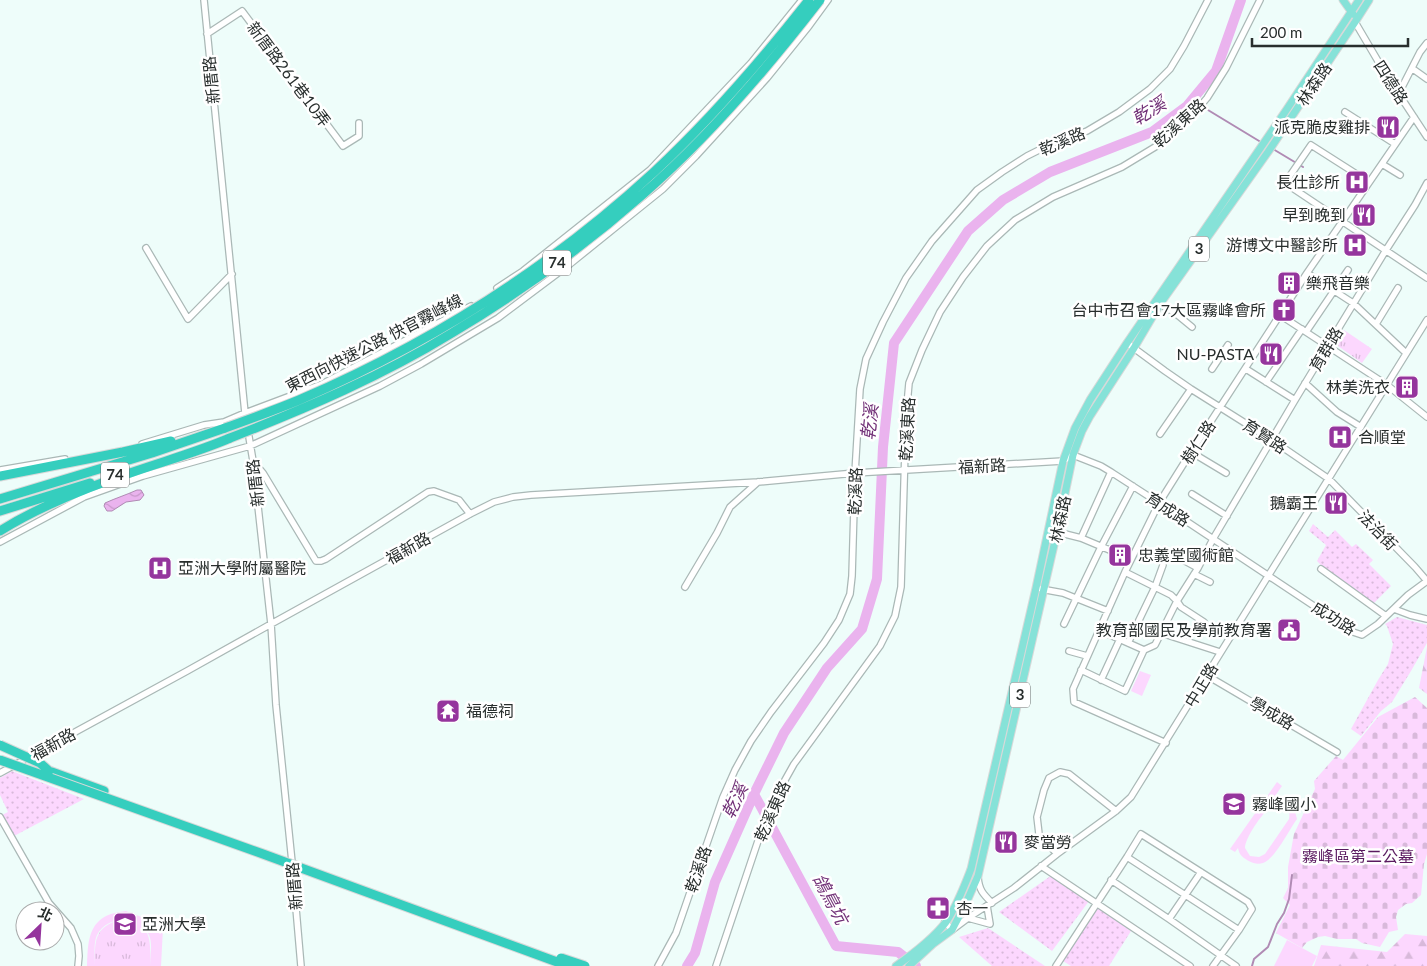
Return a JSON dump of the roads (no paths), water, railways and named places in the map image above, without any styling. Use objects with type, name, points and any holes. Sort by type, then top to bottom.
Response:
[{"type":"highway","name":"東西向快速公路 快官霧峰線","points":[[225,428],[298,401],[422,340],[498,294],[569,243],[640,185],[709,118],[760,61],[808,0]]},
{"type":"highway","name":"東西向快速公路 快官霧峰線","points":[[230,438],[308,407],[389,368],[452,334],[537,278],[642,195],[681,158],[741,96],[820,0]]},
{"type":"highway","points":[[0,476],[167,442],[210,428],[225,428]]},
{"type":"highway","name":"74","points":[[0,499],[152,453],[225,428]]},
{"type":"highway","points":[[2,529],[67,497],[230,438]]},
{"type":"highway","name":"74","points":[[0,512],[230,438]]},
{"type":"highway","points":[[0,745],[40,763],[49,771]]},
{"type":"highway","points":[[0,752],[585,966]]},
{"type":"highway","points":[[0,760],[568,966]]},
{"type":"main road","name":"四德路","points":[[1343,0],[1352,11],[1355,22]]},
{"type":"main road","name":"林森路","points":[[945,922],[961,895],[971,869],[1036,588],[1063,461],[1075,428],[1090,400],[1359,0]]},
{"type":"main road","name":"林森路","points":[[952,930],[968,901],[978,876],[1058,532],[1073,456],[1082,431],[1160,304],[1275,142],[1368,0]]},
{"type":"main road","name":"3","points":[[908,966],[945,922]]},
{"type":"main road","name":"中正路","points":[[916,955],[952,930]]},
{"type":"main road","name":"3","points":[[898,964],[916,955]]},
{"type":"street","name":"新厝路","points":[[204,0],[245,413],[253,461],[271,624],[276,705],[301,966]]},
{"type":"street","points":[[0,470],[123,449],[204,425],[224,422],[322,384],[475,304],[523,271],[650,170],[751,63],[802,0]]},
{"type":"street","points":[[0,542],[84,496],[143,476],[250,446],[380,386],[498,318],[570,264],[662,189],[696,156],[767,78],[828,0]]},
{"type":"street","name":"乾溪路","points":[[658,966],[676,933],[723,797],[735,770],[756,734],[824,643],[839,620],[850,594],[860,389],[866,359],[906,278],[932,241],[977,190],[1027,156],[1051,144],[1087,131],[1119,112],[1150,89],[1170,69],[1208,0]]},
{"type":"street","name":"乾溪東路","points":[[716,966],[771,805],[794,764],[880,646],[895,616],[901,587],[903,470],[910,384],[922,350],[940,312],[963,277],[987,246],[1015,220],[1053,197],[1122,167],[1160,144],[1196,111],[1207,98],[1226,68],[1260,0]]},
{"type":"street","name":"新厝路261巷10弄","points":[[207,34],[242,11],[343,146],[359,136],[359,123]]},
{"type":"street","name":"四德路","points":[[1355,22],[1373,54],[1427,137]]},
{"type":"street","points":[[1399,93],[1420,52],[1427,43]]},
{"type":"street","points":[[1420,52],[1427,56]]},
{"type":"street","points":[[1413,68],[1427,79]]},
{"type":"street","points":[[1345,112],[1395,144]]},
{"type":"street","name":"樹仁路","points":[[1166,743],[1074,702],[1073,689],[1131,559],[1159,503],[1307,273],[1414,117]]},
{"type":"street","points":[[1369,182],[1312,145],[1285,184],[1427,278]]},
{"type":"street","points":[[1382,164],[1400,175]]},
{"type":"street","name":"育群路","points":[[1144,650],[1154,645],[1161,634],[1177,601],[1305,383],[1427,183]]},
{"type":"street","points":[[146,248],[188,319],[232,274]]},
{"type":"street","points":[[1266,382],[1348,270]]},
{"type":"street","points":[[1307,273],[1353,303],[1406,353]]},
{"type":"street","points":[[1376,324],[1398,288]]},
{"type":"street","points":[[1160,304],[1192,327]]},
{"type":"street","points":[[1280,315],[1387,385],[1427,417]]},
{"type":"street","name":"中正路","points":[[952,930],[1014,888],[1116,811],[1131,797],[1427,320]]},
{"type":"street","name":"育賢路","points":[[1128,343],[1192,389],[1329,479]]},
{"type":"street","points":[[1212,369],[1228,345]]},
{"type":"street","points":[[1246,368],[1295,400]]},
{"type":"street","points":[[1305,383],[1337,412],[1361,427]]},
{"type":"street","points":[[1160,434],[1192,389]]},
{"type":"street","points":[[1191,452],[1226,473]]},
{"type":"street","points":[[1063,461],[1073,456]]},
{"type":"street","name":"育成路","points":[[1073,456],[1101,466],[1111,472],[1269,576]]},
{"type":"street","points":[[253,461],[316,561],[326,559],[428,492],[434,491],[458,500],[470,514]]},
{"type":"street","name":"福新路","points":[[0,773],[494,502],[530,495],[758,482],[857,473],[1063,461]]},
{"type":"street","points":[[1081,538],[1111,472]]},
{"type":"street","name":"法治街","points":[[1329,479],[1427,581]]},
{"type":"street","points":[[685,587],[730,507],[758,482]]},
{"type":"street","points":[[1064,624],[1133,486]]},
{"type":"street","points":[[1192,494],[1227,516]]},
{"type":"street","points":[[1058,532],[1081,538],[1131,559]]},
{"type":"street","points":[[1172,554],[1210,582]]},
{"type":"street","points":[[1128,643],[1155,588],[1163,565]]},
{"type":"street","points":[[1321,569],[1386,616]]},
{"type":"street","points":[[1125,572],[1171,596],[1181,607],[1204,622]]},
{"type":"street","name":"成功路","points":[[1269,576],[1353,632],[1362,635],[1378,624],[1413,591],[1427,581]]},
{"type":"street","points":[[1036,588],[1063,593],[1108,611]]},
{"type":"street","points":[[1394,609],[1427,619]]},
{"type":"street","points":[[1081,670],[1125,691],[1144,650],[1099,630]]},
{"type":"street","points":[[1161,634],[1220,652]]},
{"type":"street","points":[[1101,680],[1120,639]]},
{"type":"street","points":[[1069,651],[1087,656]]},
{"type":"street","name":"學成路","points":[[1206,675],[1337,752]]},
{"type":"street","points":[[1057,854],[1039,834],[1037,817],[1049,778],[1060,772],[1069,774],[1116,811]]},
{"type":"street","points":[[0,817],[49,903],[71,928],[78,944],[78,966]]},
{"type":"street","points":[[1056,966],[1140,834],[1248,902],[1252,909],[1213,966]]},
{"type":"street","points":[[1127,857],[1239,930]]},
{"type":"street","points":[[1041,866],[1190,966]]},
{"type":"street","points":[[1169,919],[1201,872]]},
{"type":"street","points":[[968,918],[990,924],[989,905],[978,886],[978,876]]},
{"type":"street","points":[[1111,880],[1236,966]]},
{"type":"street","points":[[945,922],[952,930]]},
{"type":"water","points":[[141,490],[144,495],[140,500],[126,502],[112,511],[107,511],[104,506],[105,503]]},
{"type":"waterway","name":"乾溪","points":[[687,966],[695,953],[715,882],[754,794],[784,733],[827,668],[862,629],[877,579],[883,447],[894,343],[968,231],[1003,200],[1050,172],[1152,132],[1187,106],[1216,71],[1241,0]]},
{"type":"waterway","name":"乾溪","points":[[1192,100],[1199,104]]},
{"type":"waterway","points":[[1203,107],[1269,147]]},
{"type":"waterway","points":[[1273,149],[1303,167]]},
{"type":"waterway","name":"鴿鳥坑","points":[[754,794],[836,946],[898,952],[916,966]]},
{"type":"waterway","points":[[1252,966],[1254,959],[1268,947],[1277,924],[1284,913],[1289,899],[1292,875]]},
{"type":"place","name":"派克脆皮雞排","points":[[1388,127]]},
{"type":"place","name":"長仕診所","points":[[1357,182]]},
{"type":"place","name":"早到晚到","points":[[1364,215]]},
{"type":"place","name":"游博文中醫診所","points":[[1355,245]]},
{"type":"place","name":"樂飛音樂","points":[[1289,283]]},
{"type":"place","name":"台中市召會17大區霧峰會所","points":[[1284,310]]},
{"type":"place","name":"NU-PASTA","points":[[1271,354]]},
{"type":"place","name":"林美洗衣","points":[[1407,387]]},
{"type":"place","name":"合順堂","points":[[1340,437]]},
{"type":"place","name":"鵝霸王","points":[[1336,503]]},
{"type":"place","name":"忠義堂國術館","points":[[1120,555]]},
{"type":"place","name":"亞洲大學附屬醫院","points":[[160,568]]},
{"type":"place","name":"教育部國民及學前教育署","points":[[1289,630]]},
{"type":"place","name":"福德祠","points":[[448,711]]},
{"type":"place","name":"霧峰國小","points":[[1234,804]]},
{"type":"place","name":"麥當勞","points":[[1006,842]]},
{"type":"place","name":"杏一","points":[[938,908]]},
{"type":"place","name":"亞洲大學","points":[[125,924]]},
{"type":"park label","name":"霧峰區第二公墓","points":[[1358,856]]}]
